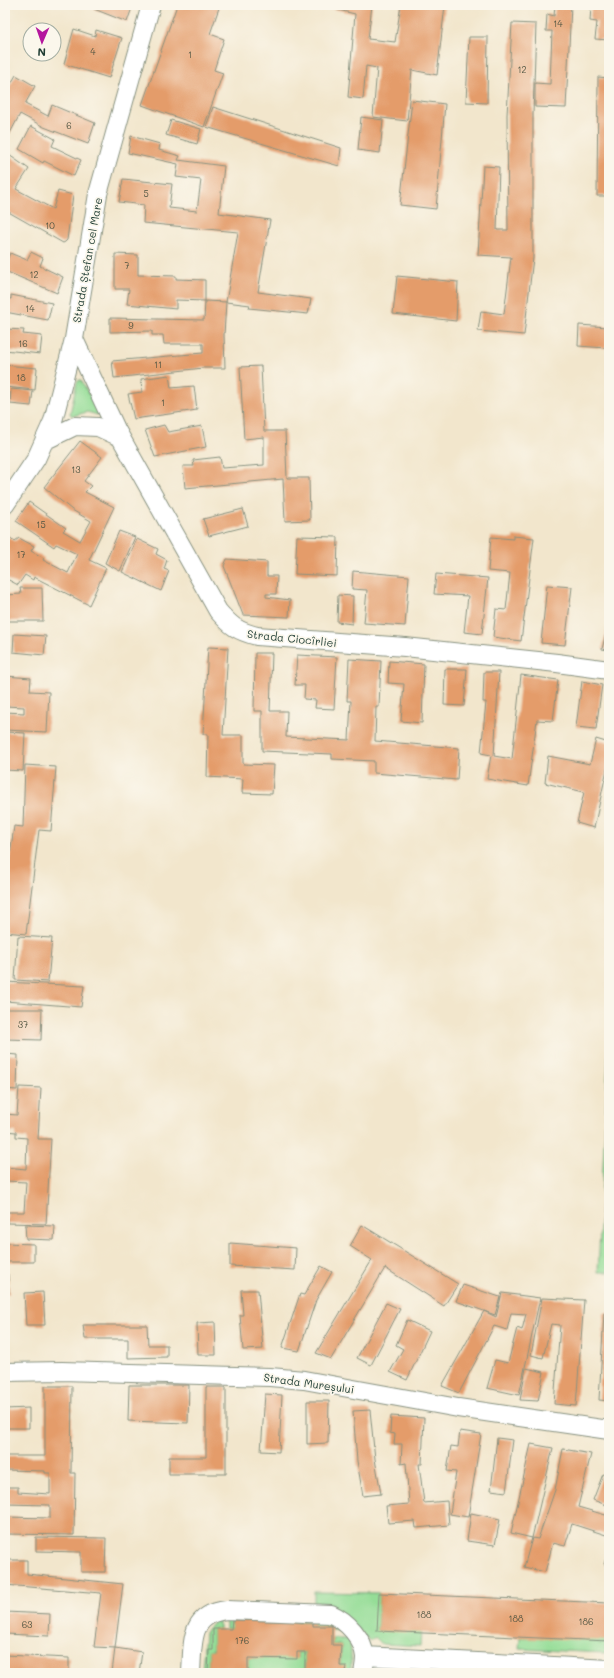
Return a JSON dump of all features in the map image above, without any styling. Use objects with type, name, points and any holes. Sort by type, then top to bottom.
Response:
[{"type":"street","name":"Strada Ștefan cel Mare","points":[[5,505],[36,459],[53,421],[74,339],[98,194],[150,5]]},
{"type":"street","name":"Strada Ciocîrliei","points":[[74,339],[120,437],[218,611],[230,625],[242,632],[264,636],[405,647],[609,670]]},
{"type":"street","points":[[44,441],[75,426],[98,427],[120,437]]},
{"type":"street","name":"Strada Mureșului","points":[[5,1372],[62,1371],[270,1377],[312,1381],[458,1408],[609,1430]]},
{"type":"street","points":[[191,1673],[195,1631],[203,1618],[216,1611],[227,1610],[331,1614],[346,1622],[353,1631],[360,1643],[364,1665],[609,1668]]},
{"type":"green space","points":[[80,380],[99,412],[98,415],[87,412],[73,416],[70,414],[77,382]]},
{"type":"green space","points":[[609,1038],[609,1272],[598,1272]]},
{"type":"green space","points":[[314,1592],[379,1593],[377,1630],[421,1632],[420,1646],[383,1644],[374,1637],[370,1641],[359,1630],[314,1605]]},
{"type":"green space","points":[[219,1618],[219,1629],[213,1629],[213,1650],[209,1650],[208,1673],[202,1673],[205,1633],[208,1628]]},
{"type":"green space","points":[[226,1618],[327,1621],[344,1631],[332,1630],[332,1626],[313,1626],[313,1622],[232,1620],[231,1629],[226,1629]]},
{"type":"green space","points":[[520,1637],[606,1640],[605,1653],[519,1649]]},
{"type":"green space","points":[[332,1639],[349,1639],[351,1649],[351,1673],[345,1673],[345,1667],[340,1666],[341,1645],[332,1645]]},
{"type":"green space","points":[[297,1652],[305,1652],[305,1673],[248,1673],[248,1658],[297,1658]]},
{"type":"building","points":[[96,5],[133,5],[127,22],[94,9]]},
{"type":"building","points":[[177,5],[220,5],[210,34],[224,39],[214,70],[223,73],[204,127],[142,105]]},
{"type":"building","points":[[331,5],[372,5],[368,39],[395,42],[401,5],[445,5],[437,75],[412,70],[407,121],[373,117],[377,68],[366,66],[363,99],[348,97],[355,14],[330,8]]},
{"type":"building","points":[[555,5],[571,5],[566,108],[535,107],[535,83],[550,84],[552,31],[546,31],[547,14],[554,16]]},
{"type":"building","points":[[609,5],[609,40],[595,39],[597,22],[590,21],[591,6]]},
{"type":"building","points":[[512,23],[536,24],[533,114],[533,258],[524,335],[478,331],[481,311],[504,314],[511,257],[478,255],[483,166],[499,167],[497,230],[508,230],[507,115]]},
{"type":"building","points":[[74,29],[95,36],[96,30],[122,38],[109,78],[64,64]]},
{"type":"building","points":[[469,37],[488,37],[487,103],[466,102]]},
{"type":"building","points":[[16,75],[35,86],[25,104],[48,116],[52,105],[95,123],[88,144],[44,127],[20,114],[7,139],[5,138],[5,94]]},
{"type":"building","points":[[598,77],[609,78],[609,196],[597,196]]},
{"type":"building","points":[[412,100],[445,104],[436,209],[400,205]]},
{"type":"building","points":[[213,107],[341,148],[339,166],[206,127]]},
{"type":"building","points":[[361,117],[383,120],[380,153],[358,150]]},
{"type":"building","points":[[171,120],[201,129],[197,144],[166,135]]},
{"type":"building","points":[[31,126],[55,139],[52,146],[81,160],[74,176],[44,161],[43,163],[19,149]]},
{"type":"building","points":[[131,136],[160,144],[159,150],[180,156],[178,160],[224,166],[219,213],[270,220],[258,292],[311,299],[308,314],[249,308],[250,305],[226,302],[238,232],[143,223],[144,205],[119,202],[123,179],[172,184],[169,208],[197,211],[201,180],[176,177],[178,164],[128,153]]},
{"type":"building","points":[[9,155],[29,169],[16,189],[53,209],[58,191],[73,195],[67,240],[65,242],[63,243],[5,210],[5,162]]},
{"type":"building","points":[[31,252],[43,258],[40,266],[63,277],[57,293],[5,271],[5,265],[10,253],[27,260]]},
{"type":"building","points":[[115,254],[138,255],[138,275],[176,276],[176,279],[205,280],[205,301],[176,300],[176,309],[127,304],[129,289],[115,289]]},
{"type":"building","points":[[397,276],[458,282],[456,321],[393,314]]},
{"type":"building","points":[[11,295],[52,303],[48,320],[5,312],[5,298],[11,299]]},
{"type":"building","points":[[205,301],[226,302],[224,335],[225,368],[203,368],[114,378],[112,361],[203,353],[203,344],[164,344],[163,335],[152,335],[152,331],[110,332],[110,318],[204,320]]},
{"type":"building","points":[[579,325],[608,327],[606,348],[578,346]]},
{"type":"building","points":[[6,329],[24,330],[23,334],[42,336],[40,354],[5,350]]},
{"type":"building","points":[[5,365],[37,368],[35,390],[5,387]]},
{"type":"building","points":[[261,366],[264,431],[285,431],[287,478],[309,478],[310,520],[285,521],[283,479],[185,488],[183,466],[194,466],[193,460],[220,457],[222,468],[264,465],[264,437],[244,439],[240,367]]},
{"type":"building","points":[[169,375],[171,388],[194,386],[197,410],[134,419],[128,394],[142,392],[141,379]]},
{"type":"building","points":[[11,389],[33,391],[31,406],[10,404]]},
{"type":"building","points":[[164,425],[168,432],[202,426],[206,447],[155,457],[145,430]]},
{"type":"building","points":[[80,441],[102,457],[84,481],[91,486],[85,492],[114,507],[89,560],[106,568],[89,605],[34,577],[33,580],[25,575],[18,585],[5,578],[5,535],[15,541],[19,538],[34,546],[31,551],[44,558],[43,560],[68,573],[77,554],[56,544],[54,547],[16,521],[29,502],[66,528],[63,531],[80,541],[91,521],[72,510],[44,487]]},
{"type":"building","points":[[243,509],[248,526],[209,536],[203,519]]},
{"type":"building","points":[[119,531],[135,537],[120,571],[105,563]]},
{"type":"building","points":[[297,536],[338,537],[337,576],[295,574]]},
{"type":"building","points":[[513,536],[534,538],[521,641],[493,637],[496,609],[506,610],[510,573],[488,571],[491,537],[513,539]]},
{"type":"building","points":[[137,539],[158,549],[156,554],[167,560],[164,569],[169,571],[161,591],[122,572]]},
{"type":"building","points":[[227,559],[267,562],[267,576],[277,576],[276,594],[266,594],[266,597],[290,600],[289,617],[243,615],[224,566]]},
{"type":"building","points":[[353,571],[409,576],[405,626],[364,623],[367,590],[352,589]]},
{"type":"building","points":[[436,574],[488,578],[482,634],[464,632],[468,596],[434,594]]},
{"type":"building","points":[[547,585],[572,587],[565,645],[541,643]]},
{"type":"building","points":[[20,588],[42,588],[43,621],[5,621],[5,595],[21,594]]},
{"type":"building","points":[[338,595],[353,596],[352,624],[337,622]]},
{"type":"building","points":[[609,621],[609,650],[602,649]]},
{"type":"building","points":[[14,634],[46,636],[44,655],[13,652]]},
{"type":"building","points":[[208,647],[228,648],[223,735],[243,735],[243,764],[274,765],[272,794],[242,793],[243,779],[207,777],[208,734],[203,734]]},
{"type":"building","points":[[255,653],[272,653],[270,711],[287,711],[286,737],[349,740],[351,701],[347,701],[349,659],[381,661],[379,707],[376,707],[375,741],[459,748],[457,780],[374,773],[374,761],[332,759],[332,754],[262,751],[262,711],[254,711]]},
{"type":"building","points":[[297,655],[337,657],[334,709],[315,708],[316,700],[304,699],[305,685],[295,685]]},
{"type":"building","points":[[389,661],[424,664],[422,723],[401,721],[404,684],[388,683]]},
{"type":"building","points":[[445,669],[467,669],[464,706],[444,705]]},
{"type":"building","points":[[484,672],[499,672],[494,756],[512,759],[521,675],[558,680],[553,721],[537,720],[528,786],[487,779],[491,755],[481,753],[486,702],[483,702]]},
{"type":"building","points":[[5,676],[31,678],[30,691],[49,692],[47,732],[5,730],[5,712],[24,713],[24,707],[5,706]]},
{"type":"building","points":[[582,681],[602,685],[596,729],[576,727]]},
{"type":"building","points":[[5,732],[25,733],[23,771],[5,770]]},
{"type":"building","points":[[596,739],[609,743],[609,760],[594,828],[577,823],[584,792],[545,783],[548,756],[590,764]]},
{"type":"building","points":[[25,765],[56,767],[51,831],[39,830],[26,934],[5,932],[5,892],[14,826],[23,827]]},
{"type":"building","points":[[18,936],[52,938],[48,982],[15,980]]},
{"type":"building","points":[[5,982],[84,986],[81,1007],[5,1001]]},
{"type":"building","points":[[5,1009],[42,1009],[41,1040],[5,1039]]},
{"type":"building","points":[[5,1054],[18,1055],[17,1090],[5,1089]]},
{"type":"building","points":[[19,1087],[41,1088],[38,1139],[51,1139],[46,1224],[7,1223],[7,1212],[24,1212],[26,1182],[5,1181],[5,1167],[26,1169],[27,1138],[16,1137],[16,1132],[5,1131],[5,1114],[17,1115]]},
{"type":"building","points":[[25,1225],[55,1226],[54,1240],[26,1239]]},
{"type":"building","points":[[362,1225],[458,1284],[444,1306],[385,1268],[331,1359],[316,1353],[372,1260],[350,1246]]},
{"type":"building","points":[[5,1243],[34,1244],[34,1262],[5,1262]]},
{"type":"building","points":[[230,1243],[296,1248],[295,1270],[230,1266]]},
{"type":"building","points":[[321,1266],[332,1272],[316,1300],[299,1351],[282,1348],[300,1294],[304,1295]]},
{"type":"building","points":[[5,1274],[8,1274],[9,1294],[5,1294]]},
{"type":"building","points":[[463,1285],[500,1297],[495,1315],[456,1301]]},
{"type":"building","points":[[241,1290],[258,1290],[263,1349],[243,1350],[240,1315],[243,1315]]},
{"type":"building","points":[[43,1292],[45,1325],[26,1325],[24,1293]]},
{"type":"building","points":[[502,1293],[540,1298],[519,1395],[487,1388],[495,1360],[508,1363],[517,1328],[522,1330],[526,1314],[511,1313],[507,1330],[494,1326],[459,1393],[442,1386],[484,1311],[496,1317]]},
{"type":"building","points":[[542,1298],[584,1300],[576,1406],[554,1404],[560,1325],[551,1324],[543,1358],[531,1355]]},
{"type":"building","points":[[386,1303],[400,1309],[371,1365],[357,1358]]},
{"type":"building","points":[[604,1313],[609,1313],[609,1401],[599,1400]]},
{"type":"building","points":[[407,1320],[430,1331],[407,1380],[390,1372],[403,1349],[396,1345]]},
{"type":"building","points":[[215,1322],[216,1355],[198,1355],[197,1323]]},
{"type":"building","points":[[83,1325],[147,1325],[148,1345],[167,1345],[167,1357],[128,1358],[128,1339],[85,1339]]},
{"type":"building","points":[[526,1368],[544,1372],[538,1401],[520,1400]]},
{"type":"building","points":[[129,1385],[189,1385],[188,1423],[128,1421]]},
{"type":"building","points":[[45,1386],[72,1386],[71,1473],[75,1473],[74,1535],[5,1534],[5,1517],[50,1518],[50,1505],[5,1504],[5,1487],[18,1487],[18,1492],[50,1494],[50,1473],[45,1473],[45,1471],[5,1470],[5,1456],[45,1456]]},
{"type":"building","points":[[206,1387],[226,1387],[226,1474],[169,1474],[169,1457],[206,1457]]},
{"type":"building","points":[[265,1394],[282,1395],[279,1452],[261,1451]]},
{"type":"building","points":[[307,1401],[329,1401],[328,1443],[307,1444]]},
{"type":"building","points":[[29,1408],[29,1428],[5,1428],[5,1409]]},
{"type":"building","points":[[370,1410],[375,1459],[381,1494],[363,1496],[357,1461],[353,1411]]},
{"type":"building","points":[[391,1416],[424,1418],[422,1464],[419,1464],[424,1503],[447,1501],[449,1525],[416,1528],[415,1521],[388,1523],[386,1506],[409,1504],[406,1463],[401,1464],[402,1444],[394,1444],[395,1434],[390,1433]]},
{"type":"building","points":[[460,1431],[481,1434],[468,1517],[450,1514],[456,1472],[447,1471],[451,1446],[458,1447]]},
{"type":"building","points":[[497,1438],[513,1440],[506,1492],[491,1490]]},
{"type":"building","points":[[531,1444],[553,1448],[532,1538],[511,1533]]},
{"type":"building","points":[[563,1449],[591,1454],[578,1507],[609,1516],[609,1536],[572,1524],[565,1546],[553,1543],[545,1572],[524,1567],[532,1538],[538,1539],[555,1490]]},
{"type":"building","points":[[603,1474],[609,1476],[609,1506],[593,1500]]},
{"type":"building","points":[[471,1513],[500,1519],[495,1545],[467,1541]]},
{"type":"building","points":[[36,1537],[106,1538],[105,1572],[81,1572],[81,1552],[36,1551]]},
{"type":"building","points":[[609,1548],[609,1565],[604,1564]]},
{"type":"building","points":[[5,1560],[27,1560],[27,1574],[123,1584],[115,1648],[94,1647],[101,1593],[5,1585]]},
{"type":"building","points":[[379,1593],[609,1603],[609,1641],[377,1631]]},
{"type":"building","points":[[5,1612],[50,1614],[49,1636],[5,1634]]},
{"type":"building","points":[[232,1620],[313,1622],[313,1626],[332,1626],[332,1645],[341,1645],[340,1666],[346,1666],[345,1673],[305,1673],[305,1652],[297,1652],[297,1659],[248,1658],[248,1673],[208,1673],[209,1650],[213,1650],[213,1629],[231,1629]]},
{"type":"building","points":[[115,1648],[142,1652],[139,1673],[112,1673]]},
{"type":"building","points":[[5,1655],[69,1658],[69,1673],[5,1673]]}]
